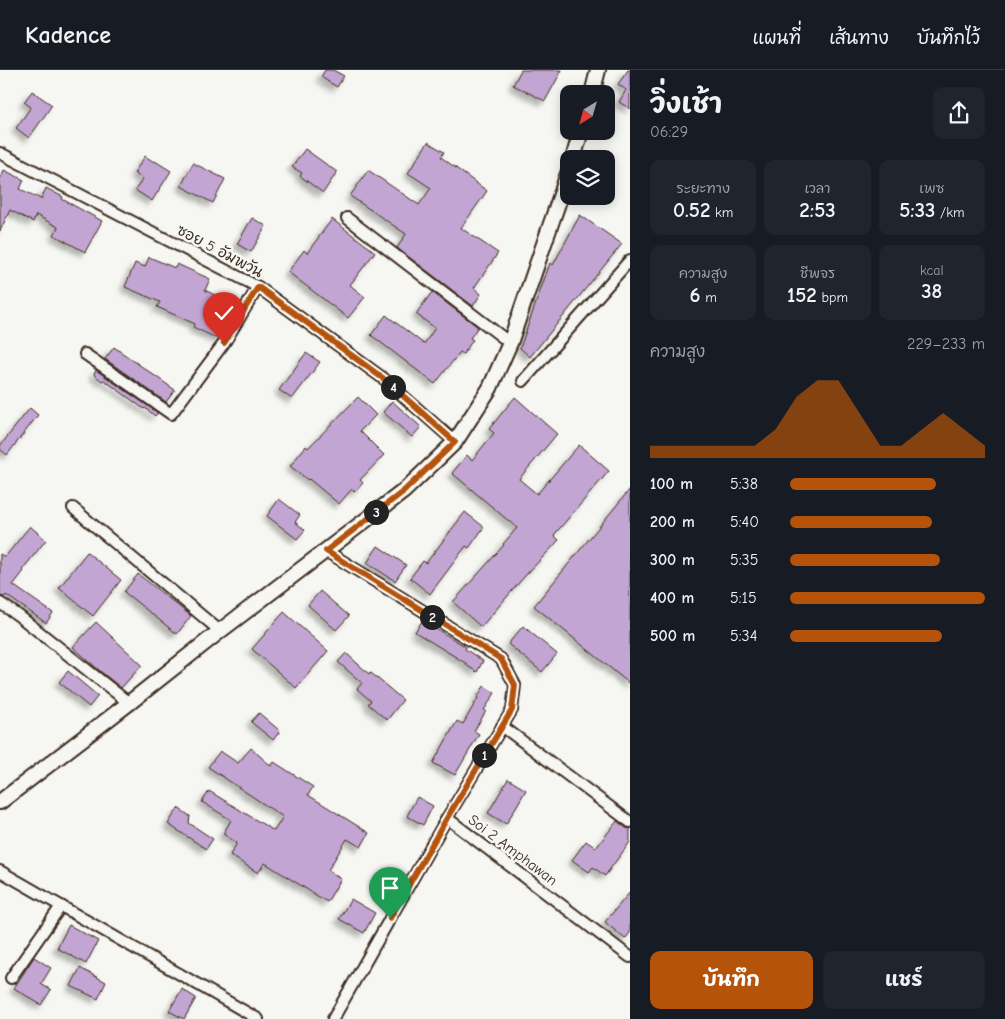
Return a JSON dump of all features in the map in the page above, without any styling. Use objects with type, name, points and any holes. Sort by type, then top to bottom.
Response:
[{"type":"street","points":[[594,85],[598,70]]},
{"type":"street","name":"ซอย 5 อัมพวัน","points":[[1,156],[258,287],[384,379],[455,442]]},
{"type":"street","points":[[0,802],[404,491],[455,442],[490,388],[510,343],[560,198]]},
{"type":"street","points":[[347,218],[510,343]]},
{"type":"street","points":[[523,381],[630,260]]},
{"type":"street","points":[[85,354],[171,414],[224,343],[258,287]]},
{"type":"street","points":[[72,508],[220,631]]},
{"type":"street","name":"Soi 2 Amphawan","points":[[326,551],[501,659],[515,685],[512,710],[447,818],[630,957]]},
{"type":"street","points":[[0,603],[129,703]]},
{"type":"street","points":[[502,726],[630,822]]},
{"type":"street","points":[[333,1019],[447,818]]},
{"type":"street","points":[[0,871],[258,1019]]},
{"type":"street","points":[[10,978],[61,906]]},
{"type":"building","points":[[325,70],[333,70],[344,76],[337,87],[321,77]]},
{"type":"building","points":[[521,70],[562,70],[545,101],[513,85]]},
{"type":"building","points":[[628,70],[630,70],[630,109],[619,102],[626,90],[618,84]]},
{"type":"building","points":[[32,91],[52,105],[29,138],[16,128],[31,107],[24,102]]},
{"type":"building","points":[[428,142],[444,152],[441,157],[487,191],[461,228],[498,253],[474,288],[481,294],[473,306],[397,248],[406,234],[350,196],[368,170],[419,205],[431,188],[408,173]]},
{"type":"building","points":[[305,149],[337,172],[323,193],[300,176],[302,173],[292,167]]},
{"type":"building","points":[[145,156],[171,171],[152,201],[135,190],[143,179],[134,173]]},
{"type":"building","points":[[193,163],[225,179],[213,203],[181,186]]},
{"type":"building","points":[[4,170],[24,180],[20,189],[41,199],[46,188],[102,221],[85,252],[54,235],[58,227],[36,215],[33,222],[10,210],[0,231],[0,180]]},
{"type":"building","points":[[580,215],[622,244],[530,357],[520,348],[550,263],[553,265]]},
{"type":"building","points":[[252,218],[266,226],[251,252],[237,244]]},
{"type":"building","points":[[332,219],[375,252],[350,285],[365,297],[348,318],[288,272],[304,250],[307,253]]},
{"type":"building","points":[[149,257],[175,268],[177,264],[210,279],[205,290],[236,306],[218,339],[193,327],[195,324],[157,307],[160,302],[125,287],[135,263],[145,267]]},
{"type":"building","points":[[432,292],[478,327],[470,338],[473,340],[463,354],[460,352],[435,384],[371,335],[386,315],[424,344],[435,328],[416,314]]},
{"type":"building","points":[[114,347],[175,390],[166,402],[105,359]]},
{"type":"building","points":[[306,353],[320,362],[292,399],[279,390]]},
{"type":"building","points":[[96,370],[158,413],[155,416],[104,380],[102,381],[94,375]]},
{"type":"building","points":[[358,397],[376,415],[360,431],[384,455],[360,480],[363,483],[355,492],[352,489],[339,504],[290,466],[306,446],[308,448]]},
{"type":"building","points":[[515,397],[557,434],[519,479],[537,494],[579,445],[609,471],[554,535],[559,540],[481,627],[453,602],[517,528],[452,473],[467,455],[472,460],[494,433],[489,429]]},
{"type":"building","points":[[392,401],[421,427],[412,437],[383,412]]},
{"type":"building","points":[[30,408],[38,415],[7,455],[0,449],[0,446]]},
{"type":"building","points":[[630,489],[630,684],[534,606]]},
{"type":"building","points":[[279,499],[300,515],[295,522],[305,530],[297,539],[267,516]]},
{"type":"building","points":[[465,512],[484,527],[469,548],[466,546],[430,594],[410,578],[423,561],[426,563]]},
{"type":"building","points":[[30,526],[46,540],[22,570],[24,571],[13,585],[53,613],[46,623],[6,595],[4,597],[0,596],[0,554],[5,557]]},
{"type":"building","points":[[378,546],[406,565],[395,581],[367,563]]},
{"type":"building","points":[[87,552],[121,580],[93,616],[59,588]]},
{"type":"building","points":[[138,574],[191,616],[177,634],[124,592]]},
{"type":"building","points":[[320,591],[349,616],[336,630],[308,605]]},
{"type":"building","points":[[284,612],[328,651],[296,688],[252,649]]},
{"type":"building","points":[[422,621],[466,647],[465,649],[483,661],[477,672],[415,632]]},
{"type":"building","points":[[96,622],[142,665],[121,688],[73,647]]},
{"type":"building","points":[[523,626],[557,654],[542,672],[508,644]]},
{"type":"building","points":[[346,653],[369,674],[370,672],[403,700],[387,720],[368,704],[371,701],[357,689],[362,683],[338,662]]},
{"type":"building","points":[[68,671],[98,696],[89,707],[59,682]]},
{"type":"building","points":[[484,686],[495,693],[474,731],[479,734],[455,775],[433,763],[457,721],[463,724]]},
{"type":"building","points":[[259,713],[280,731],[273,740],[251,722]]},
{"type":"building","points":[[251,748],[271,766],[274,762],[313,787],[308,795],[369,833],[361,847],[347,839],[328,870],[341,879],[327,902],[265,863],[258,873],[230,855],[237,843],[223,834],[231,820],[202,802],[209,791],[274,831],[283,817],[208,767],[220,751],[238,763]]},
{"type":"building","points":[[508,779],[526,790],[506,824],[488,813]]},
{"type":"building","points":[[417,797],[433,806],[423,825],[407,816]]},
{"type":"building","points":[[178,808],[190,816],[189,823],[213,839],[206,849],[168,824]]},
{"type":"building","points":[[617,821],[630,829],[630,842],[605,876],[593,867],[589,872],[572,860],[586,841],[596,848]]},
{"type":"building","points":[[630,892],[630,933],[625,939],[605,922]]},
{"type":"building","points":[[351,899],[375,913],[364,933],[339,919]]},
{"type":"building","points":[[69,925],[98,941],[86,964],[57,948]]},
{"type":"building","points":[[34,957],[51,968],[41,984],[51,990],[41,1005],[14,988]]},
{"type":"building","points":[[80,968],[106,982],[98,999],[71,986]]},
{"type":"building","points":[[182,989],[196,998],[184,1019],[169,1011]]},
{"type":"route","points":[[224,343],[258,287],[384,379],[455,442],[404,491],[326,551],[501,659],[515,685],[512,710],[390,918]]}]
